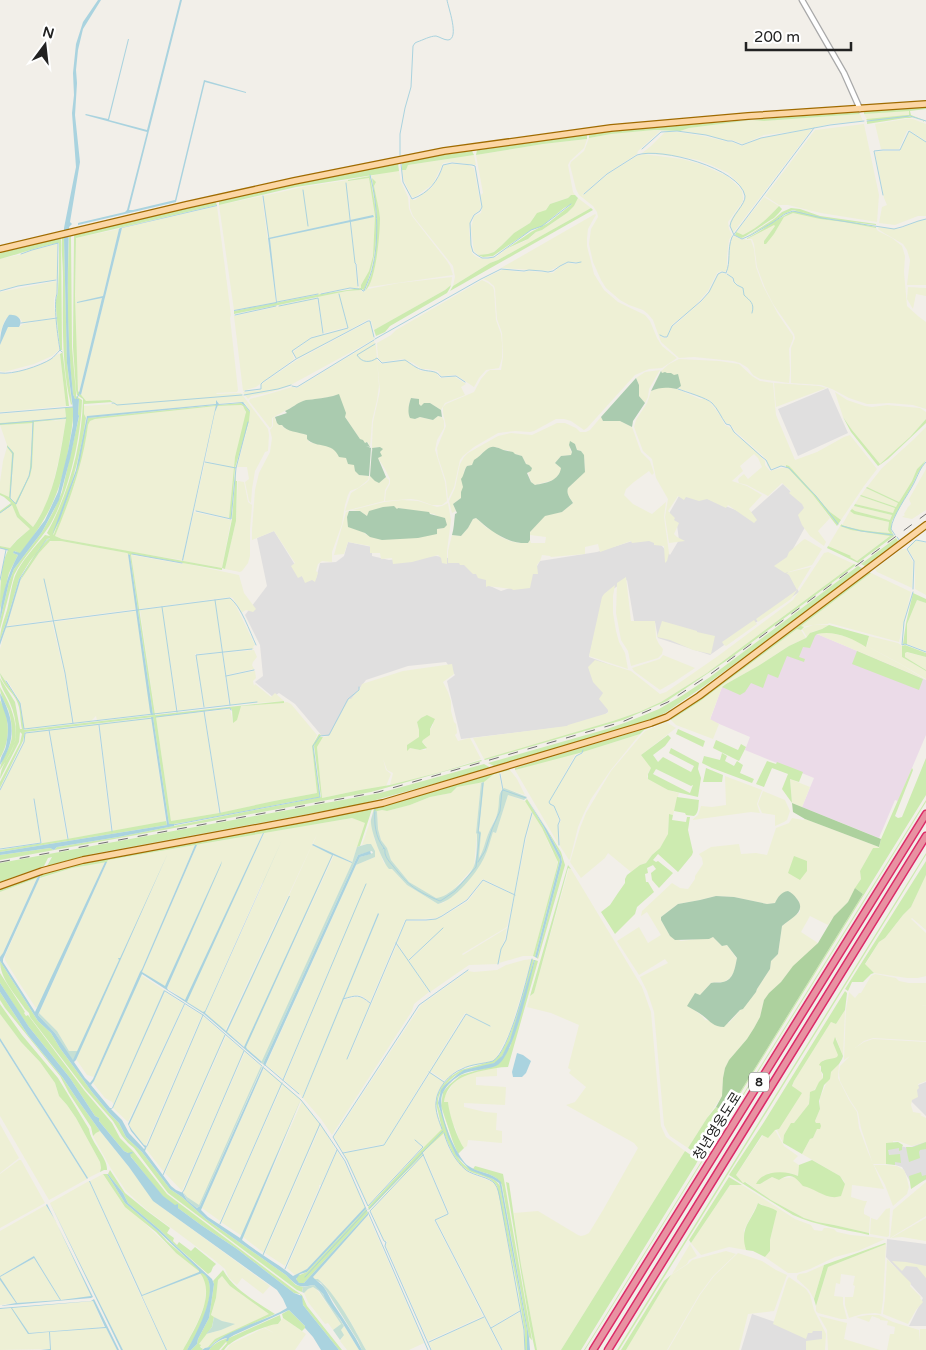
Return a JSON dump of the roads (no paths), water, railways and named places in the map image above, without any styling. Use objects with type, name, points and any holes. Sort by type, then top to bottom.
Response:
[{"type":"highway","name":"청년영웅도로","points":[[593,1350],[926,814]]},
{"type":"highway","name":"청년영웅도로","points":[[608,1350],[926,836]]},
{"type":"main road","points":[[0,249],[314,176],[444,151],[611,128],[748,116],[926,104]]},
{"type":"main road","points":[[0,886],[52,868],[92,858],[383,803],[667,717],[699,696],[926,525]]},
{"type":"street","points":[[802,0],[844,74],[860,109]]},
{"type":"water","points":[[98,0],[101,0],[83,29],[76,70],[75,115],[80,162],[70,222],[72,224],[69,227],[68,290],[71,373],[73,394],[75,399],[79,399],[79,416],[59,500],[42,532],[14,569],[0,621],[5,587],[18,555],[13,553],[14,551],[20,553],[45,520],[58,492],[73,425],[73,409],[67,363],[64,228],[76,167],[72,113],[74,95],[73,73],[76,44],[83,22]]},
{"type":"water","points":[[180,0],[182,0],[129,210],[175,200],[204,80],[246,93],[205,82],[176,202],[78,225],[78,223],[127,210],[147,132],[85,115],[108,119],[129,39],[109,120],[147,130]]},
{"type":"water","points":[[217,205],[122,228],[81,395],[79,393],[102,298],[77,302],[103,296],[119,229],[120,228]]},
{"type":"water","points":[[373,215],[374,217],[270,239],[277,303],[234,311],[276,302],[268,238]]},
{"type":"water","points":[[9,315],[14,315],[21,322],[19,327],[8,327],[0,345],[2,329]]},
{"type":"water","points":[[216,400],[219,404],[243,402],[250,412],[241,403],[218,405],[183,561],[216,405],[88,418],[75,477],[60,519],[52,535],[76,470],[87,416],[216,404]]},
{"type":"water","points":[[50,537],[21,578],[0,645],[19,579],[45,541]]},
{"type":"water","points":[[128,554],[130,555],[153,715],[150,712]]},
{"type":"water","points":[[0,693],[11,720],[12,729],[9,746],[0,765],[6,746],[8,729]]},
{"type":"water","points":[[151,717],[153,717],[169,824],[174,824],[174,826],[57,847],[54,850],[50,848],[0,855],[0,852],[167,825]]},
{"type":"water","points":[[527,799],[547,830],[561,856],[562,862],[537,958],[535,957],[560,860]]},
{"type":"water","points":[[263,833],[187,1002],[203,1012],[205,1011],[282,840],[205,1013],[226,1031],[290,896],[227,1032],[244,1047],[332,855],[312,845],[352,863],[333,855],[246,1047],[262,1062],[204,1014],[142,974],[91,1085],[112,1108],[164,990],[113,1108],[111,1109],[144,1149],[128,1124],[185,1004],[129,1125],[144,1145],[147,1146],[145,1151],[171,1186],[183,1193],[187,1200],[197,1208],[200,1206],[264,1067],[201,1210],[208,1217],[240,1238],[301,1099],[242,1240],[293,1276],[307,1269],[365,1207],[366,1209],[307,1272],[300,1274],[296,1279],[299,1283],[304,1283],[368,1213],[313,1277],[325,1289],[362,1350],[359,1350],[323,1294],[314,1285],[301,1286],[296,1284],[206,1219],[182,1197],[170,1189],[142,1152],[126,1137],[119,1123],[92,1092],[51,1033],[38,1021],[0,961],[0,957],[38,876],[41,875],[3,959],[3,962],[35,1012],[105,862],[107,862],[38,1015],[55,1033],[73,1060],[119,960],[118,958],[120,958],[168,853],[74,1062],[90,1083],[142,969],[195,845],[197,845],[142,972],[165,986],[222,861],[167,988],[185,1000]]},
{"type":"water","points":[[370,851],[371,854],[360,857],[356,865],[265,1066],[263,1064],[358,855]]},
{"type":"water","points":[[378,913],[379,914],[302,1098]]},
{"type":"water","points":[[534,960],[521,1015],[511,1045],[505,1056],[496,1066],[468,1072],[456,1078],[445,1089],[441,1102],[448,1132],[462,1159],[471,1168],[493,1176],[501,1182],[529,1337],[530,1350],[527,1350],[527,1331],[499,1183],[470,1170],[456,1155],[448,1137],[438,1103],[441,1090],[458,1074],[464,1070],[494,1063],[502,1056],[510,1040]]},
{"type":"water","points":[[0,983],[29,1027],[70,1078],[95,1116],[99,1118],[99,1121],[124,1151],[133,1153],[130,1154],[131,1157],[163,1196],[175,1205],[178,1204],[178,1208],[237,1249],[294,1293],[302,1296],[303,1305],[339,1350],[321,1350],[305,1326],[289,1310],[234,1335],[228,1341],[226,1341],[227,1338],[219,1341],[209,1350],[202,1350],[236,1330],[287,1308],[283,1299],[277,1290],[153,1201],[63,1078],[28,1035],[0,992]]},
{"type":"water","points":[[0,1038],[88,1178],[87,1179],[0,1041]]},
{"type":"water","points":[[517,1053],[531,1061],[526,1073],[522,1077],[513,1077],[512,1072]]},
{"type":"water","points":[[107,1174],[123,1193],[128,1203],[212,1279],[214,1284],[209,1318],[197,1344],[191,1350],[187,1350],[201,1322],[209,1298],[210,1288],[208,1279],[202,1273],[142,1296],[166,1350],[89,1181],[142,1295],[199,1272],[199,1270],[125,1203]]},
{"type":"water","points":[[50,1203],[123,1350],[121,1350]]},
{"type":"water","points":[[57,1224],[93,1297],[0,1306],[16,1303],[0,1280],[0,1276],[34,1256],[61,1300],[91,1296]],"holes":[[[34,1258],[60,1300],[17,1303],[0,1277]]]},
{"type":"water","points":[[94,1299],[119,1350],[117,1350],[106,1328],[50,1332],[51,1350],[41,1350],[50,1349],[49,1332],[28,1334],[11,1308],[0,1309],[0,1308],[91,1301]],"holes":[[[93,1301],[105,1327],[29,1333],[12,1308]]]},
{"type":"waterway","points":[[400,155],[400,134],[411,87],[413,46],[415,43],[429,37],[436,36],[446,40],[451,38],[453,29],[447,0]]},
{"type":"waterway","points":[[867,121],[910,116],[926,121]]},
{"type":"waterway","points":[[642,149],[661,132],[677,131],[706,135],[742,145],[761,138],[830,125],[864,121]]},
{"type":"waterway","points":[[660,335],[667,337],[672,326],[709,292],[718,274],[726,273],[732,237],[814,128]]},
{"type":"waterway","points":[[883,195],[874,151],[900,150],[909,131],[926,142]]},
{"type":"waterway","points":[[584,194],[607,174],[637,155],[648,153],[663,154],[698,162],[715,169],[740,186],[745,199],[730,226],[734,235],[742,239],[793,211],[822,218],[894,229],[926,219]]},
{"type":"waterway","points":[[401,164],[403,182],[412,199],[432,186],[443,165],[452,163],[475,166],[482,207],[474,215],[470,223],[471,245],[473,252],[482,258],[494,257],[531,230],[542,226],[571,204]]},
{"type":"waterway","points":[[361,289],[364,291],[370,276],[377,239],[375,199],[370,175]]},
{"type":"waterway","points":[[346,183],[358,286]]},
{"type":"waterway","points":[[303,190],[308,226]]},
{"type":"waterway","points":[[263,196],[269,239]]},
{"type":"waterway","points":[[21,254],[58,243],[56,321],[60,350]]},
{"type":"waterway","points":[[375,339],[501,269],[548,272],[568,262],[581,262]]},
{"type":"waterway","points":[[727,274],[733,278],[737,285],[743,288],[744,295],[752,304],[752,313]]},
{"type":"waterway","points":[[0,291],[56,280]]},
{"type":"waterway","points":[[321,294],[350,288],[359,289]]},
{"type":"waterway","points":[[277,302],[318,294]]},
{"type":"waterway","points":[[296,358],[292,351],[311,338],[348,328],[339,294]]},
{"type":"waterway","points":[[279,306],[318,298],[323,333]]},
{"type":"waterway","points":[[235,315],[276,306]]},
{"type":"waterway","points":[[21,323],[57,318]]},
{"type":"waterway","points":[[245,391],[261,389],[263,382],[296,359],[368,321],[370,321],[374,337]]},
{"type":"waterway","points":[[292,386],[297,387],[374,340]]},
{"type":"waterway","points":[[375,344],[357,355],[361,360],[372,361],[377,358],[382,363],[405,360],[418,368],[435,372],[441,377],[456,376],[465,382]]},
{"type":"waterway","points":[[0,373],[12,373],[33,367],[51,359],[60,350],[62,352]]},
{"type":"waterway","points":[[244,395],[291,385]]},
{"type":"waterway","points":[[678,389],[712,403],[726,424],[730,425],[734,432],[766,460],[771,470],[781,466],[789,468],[816,496],[838,524]]},
{"type":"waterway","points":[[76,400],[80,392]]},
{"type":"waterway","points":[[112,403],[117,405],[242,395]]},
{"type":"waterway","points":[[0,413],[73,407]]},
{"type":"waterway","points":[[0,424],[66,418]]},
{"type":"waterway","points":[[8,447],[13,453],[10,498],[16,504],[29,476],[31,467],[33,421]]},
{"type":"waterway","points":[[205,462],[236,468],[248,422]]},
{"type":"waterway","points":[[895,535],[891,529],[894,518],[926,462]]},
{"type":"waterway","points":[[196,511],[231,519],[236,468]]},
{"type":"waterway","points":[[0,513],[11,505]]},
{"type":"waterway","points":[[842,526],[861,531],[893,535]]},
{"type":"waterway","points":[[897,537],[900,541]]},
{"type":"waterway","points":[[913,589],[914,561],[907,549],[916,540],[926,542]]},
{"type":"waterway","points":[[0,548],[8,550]]},
{"type":"waterway","points":[[0,580],[6,550]]},
{"type":"waterway","points":[[132,554],[182,563]]},
{"type":"waterway","points":[[44,579],[65,673],[73,723]]},
{"type":"waterway","points":[[913,592],[904,622],[902,645],[905,644],[926,652]]},
{"type":"waterway","points":[[6,627],[230,598],[241,613],[256,645]]},
{"type":"waterway","points":[[215,600],[230,705]]},
{"type":"waterway","points":[[162,607],[177,712]]},
{"type":"waterway","points":[[204,707],[196,655],[252,649]]},
{"type":"waterway","points":[[226,676],[254,670]]},
{"type":"waterway","points":[[6,681],[20,703],[24,729],[257,702]]},
{"type":"waterway","points":[[173,825],[320,797],[313,746],[320,736],[329,735],[348,699],[359,690],[359,687]]},
{"type":"waterway","points":[[156,717],[230,708],[231,710]]},
{"type":"waterway","points":[[204,711],[220,813]]},
{"type":"waterway","points":[[0,790],[24,742],[25,733],[153,718]]},
{"type":"waterway","points":[[99,725],[112,831]]},
{"type":"waterway","points":[[49,730],[68,839]]},
{"type":"waterway","points":[[559,845],[558,825],[560,820],[554,806],[549,802],[576,756],[582,753],[583,750]]},
{"type":"waterway","points":[[500,774],[503,790]]},
{"type":"waterway","points":[[384,848],[388,860],[409,883],[425,894],[440,901],[442,900],[455,891],[476,867],[483,783]]},
{"type":"waterway","points":[[478,862],[485,851],[500,811],[502,791],[526,798]]},
{"type":"waterway","points":[[0,849],[41,843],[34,799]]},
{"type":"waterway","points":[[375,809],[376,830],[383,849]]},
{"type":"waterway","points":[[498,964],[501,949],[506,940],[525,838],[532,813]]},
{"type":"waterway","points":[[347,1059],[406,920],[436,919],[442,916],[467,900],[483,880],[515,895]]},
{"type":"waterway","points":[[283,1080],[366,884]]},
{"type":"waterway","points":[[409,960],[443,928]]},
{"type":"waterway","points":[[396,943],[430,992]]},
{"type":"waterway","points":[[442,1129],[436,1105],[441,1087],[457,1071],[469,1066],[493,1061],[499,1054],[517,1014],[532,959]]},
{"type":"waterway","points":[[415,1140],[423,1147],[368,1206],[347,1160],[333,1137],[419,1005],[468,970]]},
{"type":"waterway","points":[[165,991],[203,1015],[262,1066]]},
{"type":"waterway","points":[[343,999],[358,996],[370,1003]]},
{"type":"waterway","points":[[343,1153],[384,1145],[466,1014],[490,1026]]},
{"type":"waterway","points":[[147,1146],[203,1015]]},
{"type":"waterway","points":[[163,1175],[225,1035]]},
{"type":"waterway","points":[[182,1193],[244,1051]]},
{"type":"waterway","points":[[265,1065],[299,1094]]},
{"type":"waterway","points":[[264,1068],[301,1100],[320,1124],[345,1161],[366,1209]]},
{"type":"waterway","points":[[429,1072],[444,1082]]},
{"type":"waterway","points":[[220,1224],[282,1083]]},
{"type":"waterway","points":[[263,1255],[320,1124]]},
{"type":"waterway","points":[[369,1209],[443,1131]]},
{"type":"waterway","points":[[444,1133],[458,1162],[469,1172],[493,1182],[498,1189],[524,1330],[525,1350]]},
{"type":"waterway","points":[[285,1269],[337,1150]]},
{"type":"waterway","points":[[422,1152],[448,1213],[435,1220],[502,1350]]},
{"type":"waterway","points":[[423,1155],[370,1211],[386,1242],[385,1246],[431,1350]]},
{"type":"waterway","points":[[305,1277],[367,1210]]},
{"type":"waterway","points":[[368,1212],[428,1350]]},
{"type":"waterway","points":[[491,1328],[520,1311]]},
{"type":"waterway","points":[[429,1342],[484,1317]]},
{"type":"railway","points":[[0,862],[378,792],[622,722],[668,702],[712,673],[926,514]]}]
